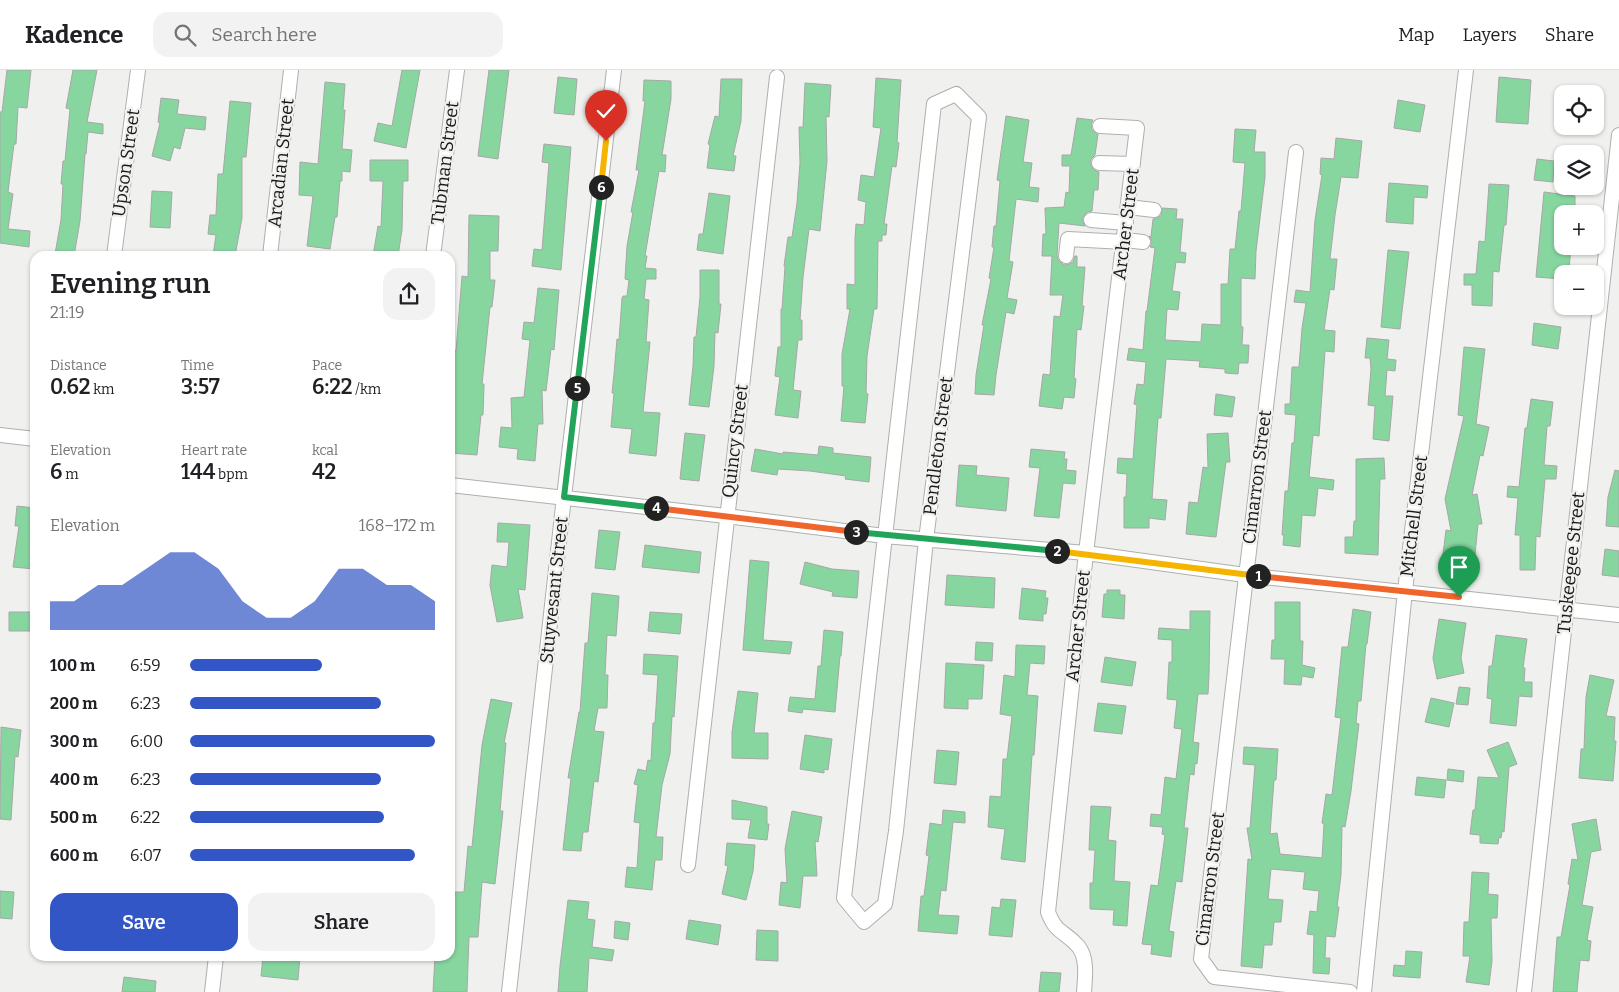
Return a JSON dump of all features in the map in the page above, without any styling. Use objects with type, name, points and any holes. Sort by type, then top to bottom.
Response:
[{"type":"street","name":"Upson Street","points":[[115,251],[138,70]]},
{"type":"street","name":"Arcadian Street","points":[[271,251],[291,70]]},
{"type":"street","name":"Tubman Street","points":[[434,251],[457,70]]},
{"type":"street","name":"Stuyvesant Street","points":[[509,992],[614,70]]},
{"type":"street","name":"Mitchell Street","points":[[1364,992],[1405,591],[1466,70]]},
{"type":"street","name":"Quincy Street","points":[[688,865],[777,77]]},
{"type":"street","name":"Pendleton Street","points":[[956,94],[979,117],[926,540],[896,831],[885,904],[864,922],[844,898],[884,536],[934,104],[956,94]]},
{"type":"street","name":"Archer Street","points":[[1084,992],[1086,973],[1079,947],[1052,924],[1048,912],[1086,553],[1137,128],[1100,126]]},
{"type":"street","name":"Tuskeegee Street","points":[[1524,992],[1619,135]]},
{"type":"street","name":"Cimarron Street","points":[[1296,152],[1201,959],[1214,977],[1350,992]]},
{"type":"street","points":[[1099,163],[1133,164]]},
{"type":"street","points":[[1128,207],[1154,210]]},
{"type":"street","points":[[1091,220],[1126,223]]},
{"type":"street","points":[[1066,256],[1068,239],[1143,242]]},
{"type":"street","points":[[0,436],[30,439]]},
{"type":"street","points":[[455,486],[884,536],[1086,553],[1245,575],[1619,615]]},
{"type":"street","points":[[212,992],[215,961]]},
{"type":"building","points":[[7,70],[31,70],[27,108],[18,107],[16,144],[14,144],[8,192],[13,194],[8,229],[30,231],[29,247],[0,243],[0,112],[2,112]]},
{"type":"building","points":[[73,70],[97,70],[87,122],[103,124],[103,134],[88,132],[80,221],[75,251],[56,251],[61,220],[63,184],[61,184],[70,109],[66,108]]},
{"type":"building","points":[[402,70],[420,70],[406,148],[374,141],[378,123],[392,126]]},
{"type":"building","points":[[489,70],[509,70],[498,159],[478,156]]},
{"type":"building","points":[[558,77],[577,79],[574,115],[554,113]]},
{"type":"building","points":[[1499,77],[1531,80],[1528,124],[1496,122]]},
{"type":"building","points":[[876,78],[901,80],[897,142],[899,143],[896,167],[892,166],[884,224],[887,224],[886,235],[882,235],[882,241],[878,241],[877,309],[874,309],[867,356],[866,393],[868,394],[865,423],[841,421],[844,386],[842,386],[842,354],[850,309],[847,309],[847,284],[855,285],[856,224],[864,225],[866,202],[858,200],[861,175],[874,177],[881,128],[873,127]]},
{"type":"building","points":[[721,79],[742,79],[741,121],[733,156],[736,156],[734,171],[707,168],[710,145],[708,144],[715,116],[719,117]]},
{"type":"building","points":[[644,80],[671,81],[671,99],[662,155],[666,155],[665,172],[659,171],[645,256],[647,256],[645,268],[656,269],[656,279],[646,279],[644,299],[649,300],[646,342],[650,342],[643,412],[660,413],[656,456],[629,453],[632,429],[611,427],[614,393],[612,393],[622,298],[627,296],[629,280],[625,279],[627,246],[639,170],[636,170],[645,101],[643,101]]},
{"type":"building","points":[[325,82],[345,84],[342,149],[352,150],[350,172],[342,171],[337,217],[335,217],[330,249],[307,246],[313,196],[299,195],[300,162],[318,164]]},
{"type":"building","points":[[805,83],[831,85],[829,117],[826,116],[827,161],[820,231],[809,229],[803,277],[800,320],[802,320],[802,340],[798,340],[793,390],[801,391],[798,418],[775,415],[780,377],[775,376],[778,347],[781,347],[784,266],[788,237],[792,237],[797,203],[800,163],[799,127],[803,127]]},
{"type":"building","points":[[161,98],[179,100],[177,114],[206,117],[205,130],[185,128],[180,149],[174,147],[170,161],[152,156],[160,123],[158,122]]},
{"type":"building","points":[[1398,100],[1425,105],[1420,132],[1394,128]]},
{"type":"building","points":[[230,101],[251,103],[246,157],[242,157],[242,218],[236,251],[214,251],[216,235],[208,234],[210,215],[216,215],[218,174],[223,174]]},
{"type":"building","points":[[1006,116],[1029,120],[1023,162],[1032,163],[1029,187],[1039,188],[1038,202],[1016,199],[1009,261],[1013,262],[1007,298],[1017,300],[1014,314],[1006,312],[994,395],[975,394],[984,325],[982,325],[991,279],[989,278],[1000,181],[997,180]]},
{"type":"building","points":[[1077,118],[1093,120],[1092,130],[1098,134],[1095,155],[1090,163],[1094,170],[1099,172],[1098,190],[1094,190],[1092,211],[1087,212],[1082,219],[1085,226],[1059,223],[1058,260],[1064,265],[1069,264],[1077,256],[1077,267],[1085,267],[1081,330],[1077,329],[1074,398],[1064,397],[1062,409],[1039,406],[1043,374],[1050,375],[1054,316],[1060,317],[1063,295],[1050,295],[1052,256],[1042,256],[1043,234],[1046,234],[1045,208],[1064,207],[1066,192],[1069,193],[1070,166],[1062,166],[1062,155],[1071,155]]},
{"type":"building","points":[[1235,129],[1256,130],[1254,152],[1265,152],[1265,177],[1256,251],[1255,279],[1241,278],[1242,345],[1249,345],[1248,363],[1239,363],[1238,374],[1225,373],[1225,369],[1199,367],[1200,361],[1166,359],[1161,418],[1158,418],[1152,499],[1167,500],[1165,520],[1149,518],[1149,528],[1124,528],[1124,497],[1126,497],[1127,474],[1117,473],[1118,458],[1133,459],[1137,405],[1134,404],[1137,384],[1144,385],[1146,362],[1127,360],[1129,348],[1143,350],[1146,311],[1155,248],[1150,247],[1152,242],[1149,236],[1151,237],[1153,219],[1161,216],[1162,208],[1177,209],[1176,219],[1183,219],[1180,252],[1186,253],[1185,263],[1176,262],[1172,291],[1180,292],[1178,310],[1167,309],[1165,340],[1201,342],[1202,324],[1221,325],[1221,284],[1228,284],[1230,249],[1235,249],[1239,211],[1241,211],[1245,163],[1233,162]]},
{"type":"building","points":[[1336,138],[1362,141],[1358,178],[1341,177],[1335,215],[1330,259],[1337,259],[1334,290],[1330,289],[1324,330],[1335,331],[1334,352],[1325,351],[1319,436],[1313,435],[1309,477],[1334,480],[1333,490],[1318,488],[1315,516],[1302,515],[1300,547],[1283,545],[1285,491],[1288,491],[1296,415],[1285,414],[1285,404],[1290,404],[1292,367],[1299,367],[1306,303],[1294,302],[1296,290],[1310,292],[1315,220],[1322,175],[1320,174],[1321,158],[1334,159]]},
{"type":"building","points":[[544,144],[571,147],[561,270],[532,266],[534,249],[542,250],[549,163],[542,162]]},
{"type":"building","points":[[1537,159],[1554,161],[1553,182],[1534,180]]},
{"type":"building","points":[[370,160],[408,160],[408,181],[403,181],[402,230],[399,251],[374,251],[378,226],[381,227],[383,181],[370,181]]},
{"type":"building","points":[[1389,183],[1428,186],[1427,198],[1414,197],[1413,224],[1386,222]]},
{"type":"building","points":[[1489,184],[1509,185],[1506,225],[1504,225],[1499,272],[1493,271],[1492,306],[1472,305],[1472,285],[1464,285],[1464,274],[1476,274],[1479,241],[1485,242]]},
{"type":"building","points":[[152,191],[172,192],[170,228],[150,227]]},
{"type":"building","points":[[1544,192],[1554,193],[1554,195],[1575,196],[1575,205],[1554,205],[1554,255],[1570,255],[1569,265],[1554,265],[1554,278],[1536,277]]},
{"type":"building","points":[[709,193],[730,196],[723,254],[697,250],[699,234],[703,234]]},
{"type":"building","points":[[469,215],[499,216],[498,251],[490,251],[490,280],[495,280],[492,307],[490,307],[482,384],[484,384],[483,415],[481,415],[477,455],[455,453],[455,351],[462,276],[468,277]]},
{"type":"building","points":[[1388,250],[1409,252],[1400,329],[1381,327]]},
{"type":"building","points":[[700,270],[719,270],[719,304],[721,304],[718,333],[715,332],[714,366],[709,407],[689,405],[694,337],[696,337],[700,297]]},
{"type":"building","points":[[538,288],[559,290],[554,350],[551,349],[546,391],[542,390],[543,424],[538,424],[535,461],[517,459],[518,449],[499,447],[501,427],[512,428],[511,398],[524,397],[530,340],[522,339],[524,322],[534,323]]},
{"type":"building","points":[[1534,323],[1561,327],[1558,349],[1532,345]]},
{"type":"building","points":[[1367,338],[1389,340],[1387,359],[1396,360],[1395,371],[1387,370],[1385,396],[1393,396],[1389,441],[1373,439],[1375,406],[1368,405],[1371,369],[1370,358],[1365,358]]},
{"type":"building","points":[[1464,347],[1485,349],[1476,424],[1489,427],[1483,456],[1480,455],[1472,495],[1477,494],[1482,524],[1478,524],[1474,565],[1442,562],[1446,530],[1451,531],[1445,499],[1464,416],[1458,415]]},
{"type":"building","points":[[1216,394],[1235,397],[1232,417],[1214,415]]},
{"type":"building","points":[[1531,399],[1553,402],[1550,426],[1547,426],[1544,465],[1557,466],[1556,479],[1545,479],[1540,537],[1536,536],[1535,570],[1520,570],[1520,535],[1515,535],[1518,498],[1507,497],[1508,486],[1519,487],[1525,428],[1527,428]]},
{"type":"building","points":[[685,433],[705,435],[699,481],[680,479]]},
{"type":"building","points":[[1228,433],[1230,462],[1226,462],[1216,537],[1186,534],[1189,502],[1198,503],[1203,467],[1208,468],[1207,434]]},
{"type":"building","points":[[819,446],[833,448],[833,453],[871,457],[869,482],[845,479],[846,476],[810,471],[778,469],[777,475],[751,471],[755,449],[783,454],[783,452],[818,455]]},
{"type":"building","points":[[1031,449],[1065,452],[1064,459],[1067,459],[1066,470],[1076,471],[1075,484],[1063,483],[1059,518],[1034,516],[1040,468],[1029,467]]},
{"type":"building","points":[[1384,458],[1385,479],[1380,479],[1378,555],[1345,553],[1345,537],[1353,537],[1354,521],[1356,521],[1356,459]]},
{"type":"building","points":[[959,465],[977,466],[976,475],[1009,478],[1006,511],[956,506]]},
{"type":"building","points":[[1615,470],[1619,471],[1619,527],[1606,526],[1608,497]]},
{"type":"building","points":[[17,506],[30,507],[30,569],[13,567],[19,526],[15,526]]},
{"type":"building","points":[[498,523],[530,525],[525,590],[518,589],[523,618],[497,622],[490,585],[492,565],[507,567],[509,542],[497,542]]},
{"type":"building","points":[[599,530],[620,532],[615,570],[595,568]]},
{"type":"building","points":[[645,545],[701,552],[699,573],[642,567]]},
{"type":"building","points":[[1605,549],[1619,551],[1619,577],[1602,575]]},
{"type":"building","points":[[750,560],[769,562],[763,640],[792,642],[790,654],[743,650]]},
{"type":"building","points":[[805,562],[832,569],[859,571],[857,598],[832,596],[833,592],[800,584]]},
{"type":"building","points":[[947,575],[995,578],[994,608],[945,605]]},
{"type":"building","points":[[1022,588],[1046,591],[1045,598],[1048,598],[1043,621],[1019,619]]},
{"type":"building","points":[[1107,590],[1120,590],[1120,595],[1125,595],[1124,619],[1102,617],[1104,594],[1107,594]]},
{"type":"building","points":[[592,593],[619,596],[616,636],[607,635],[605,675],[608,675],[607,708],[598,708],[594,731],[604,732],[598,782],[594,781],[588,832],[583,832],[581,851],[563,850],[571,778],[568,778],[580,712],[585,643],[588,643]]},
{"type":"building","points":[[1275,602],[1300,602],[1300,641],[1303,641],[1302,665],[1315,668],[1313,678],[1302,676],[1301,685],[1284,684],[1285,659],[1271,659],[1272,640],[1275,640]]},
{"type":"building","points":[[1353,609],[1371,612],[1361,701],[1358,701],[1356,723],[1359,724],[1351,791],[1345,827],[1342,826],[1341,875],[1337,907],[1339,907],[1335,937],[1326,936],[1325,958],[1330,958],[1329,974],[1313,973],[1314,935],[1307,934],[1310,911],[1317,912],[1319,891],[1303,889],[1305,872],[1271,869],[1268,899],[1283,900],[1281,922],[1274,922],[1272,945],[1264,945],[1262,968],[1241,966],[1248,859],[1252,860],[1247,828],[1250,828],[1255,765],[1243,764],[1244,747],[1278,749],[1270,834],[1277,833],[1280,854],[1322,858],[1324,824],[1322,823],[1326,794],[1332,795],[1341,718],[1335,717],[1342,647],[1348,647]]},
{"type":"building","points":[[1190,611],[1210,611],[1208,694],[1198,694],[1193,742],[1199,743],[1197,764],[1195,763],[1194,775],[1190,774],[1184,828],[1188,828],[1182,882],[1176,881],[1169,931],[1174,932],[1171,957],[1151,954],[1152,945],[1142,944],[1151,885],[1158,886],[1165,835],[1162,834],[1163,827],[1150,826],[1151,814],[1161,815],[1165,777],[1176,779],[1182,729],[1174,728],[1177,700],[1167,699],[1169,662],[1172,662],[1172,640],[1158,639],[1159,628],[1190,630]]},
{"type":"building","points":[[9,612],[30,612],[30,631],[9,631]]},
{"type":"building","points":[[650,612],[682,614],[680,634],[648,631]]},
{"type":"building","points":[[1439,619],[1466,623],[1461,658],[1464,673],[1437,679],[1433,658]]},
{"type":"building","points":[[824,630],[843,632],[835,712],[803,709],[802,713],[788,711],[790,697],[815,699],[818,666],[821,666]]},
{"type":"building","points":[[1496,635],[1527,639],[1523,668],[1525,668],[1524,682],[1532,682],[1532,697],[1519,696],[1516,726],[1490,723],[1492,699],[1487,698],[1489,666],[1492,666]]},
{"type":"building","points":[[976,642],[993,643],[992,661],[975,660]]},
{"type":"building","points":[[1016,645],[1045,646],[1044,664],[1030,663],[1027,695],[1038,696],[1025,862],[1001,859],[1005,829],[988,827],[990,796],[1001,797],[1003,759],[1007,759],[1012,716],[1000,714],[1004,675],[1015,677]]},
{"type":"building","points":[[644,654],[678,656],[670,754],[662,785],[656,837],[663,837],[662,860],[655,860],[652,890],[625,887],[627,867],[637,868],[640,823],[634,822],[638,785],[634,784],[638,769],[646,771],[648,760],[651,761],[653,723],[655,723],[658,675],[643,674]]},
{"type":"building","points":[[1105,657],[1136,662],[1132,686],[1101,682]]},
{"type":"building","points":[[946,663],[984,665],[982,699],[968,699],[968,709],[944,708]]},
{"type":"building","points":[[1590,675],[1614,680],[1606,716],[1615,717],[1614,741],[1616,741],[1613,781],[1579,778],[1581,749],[1584,749],[1586,697]]},
{"type":"building","points":[[1459,687],[1470,688],[1468,705],[1456,704]]},
{"type":"building","points":[[738,691],[758,693],[754,733],[768,733],[768,759],[732,758],[732,732]]},
{"type":"building","points":[[1431,698],[1454,703],[1449,727],[1425,722]]},
{"type":"building","points":[[491,699],[512,703],[504,743],[506,743],[500,811],[503,811],[495,884],[482,882],[478,937],[469,937],[467,992],[433,992],[435,961],[455,961],[455,892],[464,892],[468,846],[472,847],[482,745]]},
{"type":"building","points":[[1098,703],[1126,706],[1122,734],[1094,731]]},
{"type":"building","points":[[1,727],[21,730],[18,757],[15,756],[11,820],[0,819]]},
{"type":"building","points":[[805,735],[832,739],[828,770],[824,769],[824,773],[800,769]]},
{"type":"building","points":[[1508,742],[1517,764],[1509,767],[1504,832],[1502,831],[1501,838],[1499,837],[1498,844],[1480,843],[1480,835],[1470,834],[1473,810],[1475,810],[1478,777],[1499,778],[1487,750]]},
{"type":"building","points":[[937,750],[959,752],[956,785],[934,783]]},
{"type":"building","points":[[1448,769],[1464,771],[1463,782],[1447,780]]},
{"type":"building","points":[[1417,777],[1446,780],[1444,798],[1415,795]]},
{"type":"building","points":[[732,800],[767,807],[767,824],[769,824],[767,840],[748,838],[751,820],[732,819]]},
{"type":"building","points":[[1091,806],[1111,807],[1108,840],[1116,841],[1114,881],[1130,882],[1127,926],[1113,925],[1114,910],[1090,909],[1090,883],[1093,883],[1095,850],[1089,850]]},
{"type":"building","points":[[943,810],[965,812],[965,823],[953,822],[946,891],[941,890],[938,915],[959,916],[957,934],[918,931],[921,896],[924,896],[929,856],[926,855],[930,823],[942,825]]},
{"type":"building","points":[[792,811],[822,817],[818,842],[815,841],[817,876],[803,876],[800,908],[779,905],[781,882],[787,883],[785,849]]},
{"type":"building","points":[[1596,819],[1601,850],[1591,852],[1582,905],[1593,907],[1587,940],[1591,941],[1589,961],[1580,960],[1577,992],[1553,992],[1557,937],[1561,937],[1570,885],[1568,884],[1572,859],[1578,860],[1572,824]]},
{"type":"building","points":[[727,843],[755,845],[753,871],[746,900],[722,894],[728,866],[725,865]]},
{"type":"building","points":[[1472,872],[1489,873],[1488,894],[1498,895],[1497,918],[1491,918],[1492,961],[1489,985],[1466,982],[1470,956],[1463,956],[1464,922],[1469,922]]},
{"type":"building","points":[[0,891],[14,892],[12,919],[0,918]]},
{"type":"building","points":[[1001,899],[1016,900],[1012,937],[989,935],[992,907],[1000,908]]},
{"type":"building","points":[[568,900],[589,902],[587,919],[595,920],[592,947],[614,950],[612,961],[589,958],[587,992],[558,992]]},
{"type":"building","points":[[689,920],[721,925],[718,945],[686,939]]},
{"type":"building","points":[[615,921],[630,923],[628,940],[614,938]]},
{"type":"building","points":[[757,930],[778,931],[778,961],[756,960]]},
{"type":"building","points":[[1406,951],[1422,952],[1420,978],[1393,976],[1394,965],[1405,966]]},
{"type":"building","points":[[262,961],[300,961],[298,980],[261,976]]},
{"type":"building","points":[[1041,972],[1061,973],[1059,992],[1039,992]]},
{"type":"building","points":[[124,977],[156,981],[155,992],[122,992]]},
{"type":"route","points":[[606,141],[564,497],[884,536],[1086,553],[1245,575],[1459,597]]}]
